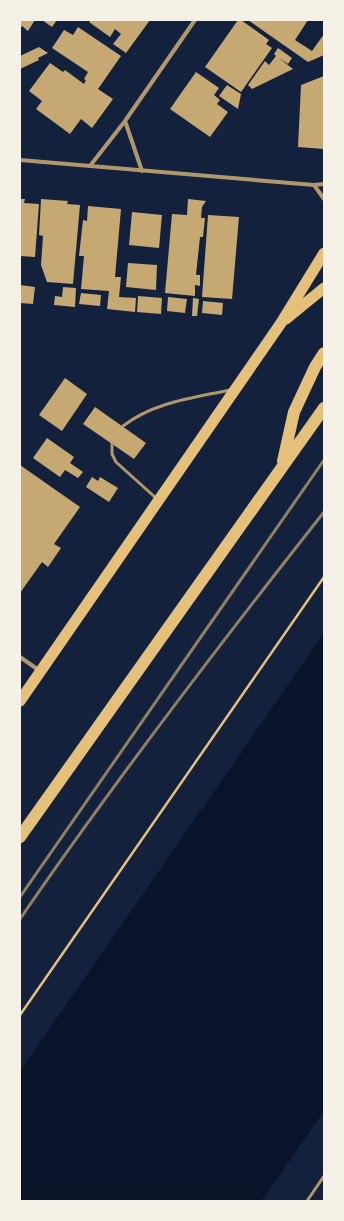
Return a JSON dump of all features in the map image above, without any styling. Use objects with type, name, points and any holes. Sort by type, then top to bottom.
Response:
[{"type":"highway","points":[[20,701],[281,323],[324,253]]},
{"type":"highway","points":[[281,323],[324,288]]},
{"type":"highway","points":[[282,466],[294,412],[315,367],[324,353]]},
{"type":"highway","points":[[20,837],[324,408]]},
{"type":"street","points":[[90,166],[125,121],[195,20]]},
{"type":"street","points":[[125,121],[142,171]]},
{"type":"street","points":[[20,160],[314,185],[324,184]]},
{"type":"street","points":[[314,185],[324,199]]},
{"type":"street","points":[[20,657],[40,672]]},
{"type":"lane","points":[[123,426],[134,418],[165,404],[236,388]]},
{"type":"lane","points":[[112,444],[112,454],[116,462],[159,500]]},
{"type":"lane","points":[[307,1201],[324,1176]]},
{"type":"path","points":[[20,1015],[324,577]]},
{"type":"water","points":[[324,633],[324,1111],[262,1201],[20,1201],[20,1071]]},
{"type":"building","points":[[20,20],[35,20],[28,31],[22,26],[20,29]]},
{"type":"building","points":[[42,20],[57,20],[52,27]]},
{"type":"building","points":[[91,20],[150,20],[126,53],[113,44],[121,34],[115,29],[110,37],[89,22]]},
{"type":"building","points":[[238,20],[241,20],[269,40],[266,44],[272,48],[241,92],[205,67]]},
{"type":"building","points":[[248,20],[308,20],[295,40],[312,51],[324,34],[324,55],[308,62]]},
{"type":"building","points":[[78,27],[121,56],[98,89],[113,99],[92,128],[81,119],[70,134],[36,109],[42,101],[29,91],[50,63],[63,72],[65,70],[84,84],[86,80],[84,79],[88,72],[52,48],[64,30],[73,35]]},
{"type":"building","points":[[39,47],[48,53],[38,58],[39,60],[20,69],[20,56]]},
{"type":"building","points":[[278,48],[292,58],[288,64],[279,58],[293,69],[252,89],[248,85],[265,61],[269,65],[276,56],[274,54]]},
{"type":"building","points":[[196,72],[219,88],[214,95],[220,100],[217,104],[228,112],[210,137],[170,109]]},
{"type":"building","points":[[324,76],[324,149],[298,147],[301,85]]},
{"type":"building","points":[[227,85],[241,94],[238,109],[219,96]]},
{"type":"building","points":[[20,199],[25,199],[24,203],[39,204],[35,257],[20,256]]},
{"type":"building","points":[[41,199],[68,201],[67,204],[80,205],[73,284],[47,282],[41,265],[43,236],[39,235]]},
{"type":"building","points":[[188,199],[206,201],[202,207],[201,218],[205,218],[203,237],[200,237],[196,275],[200,275],[200,286],[195,285],[195,296],[165,293],[172,214],[187,215]]},
{"type":"building","points":[[88,206],[121,209],[115,277],[121,277],[119,297],[136,298],[135,312],[107,309],[109,291],[81,289],[84,256],[79,256],[83,220],[87,221]]},
{"type":"building","points":[[132,212],[162,215],[159,248],[129,245]]},
{"type":"building","points":[[208,215],[239,217],[232,299],[202,297]]},
{"type":"building","points":[[128,263],[157,265],[156,290],[126,287]]},
{"type":"building","points":[[20,285],[35,287],[33,304],[20,303]]},
{"type":"building","points":[[63,287],[76,288],[75,307],[54,305],[55,296],[62,297]]},
{"type":"building","points":[[81,293],[101,295],[100,306],[79,304]]},
{"type":"building","points":[[138,296],[162,298],[161,314],[137,312]]},
{"type":"building","points":[[168,297],[187,299],[185,313],[167,311]]},
{"type":"building","points":[[193,298],[199,299],[197,316],[192,316]]},
{"type":"building","points":[[203,301],[223,303],[222,315],[202,313]]},
{"type":"building","points":[[65,378],[87,394],[62,431],[39,415]]},
{"type":"building","points":[[95,407],[146,443],[134,459],[83,424]]},
{"type":"building","points":[[47,438],[74,457],[70,463],[83,472],[78,478],[65,470],[60,477],[33,458]]},
{"type":"building","points":[[20,465],[80,507],[54,544],[61,548],[48,567],[42,562],[20,593]]},
{"type":"building","points":[[92,477],[98,481],[100,477],[118,488],[109,502],[86,487]]},
{"type":"railway","points":[[20,897],[324,460]]},
{"type":"railway","points":[[20,919],[93,815],[169,713],[324,512]]}]
